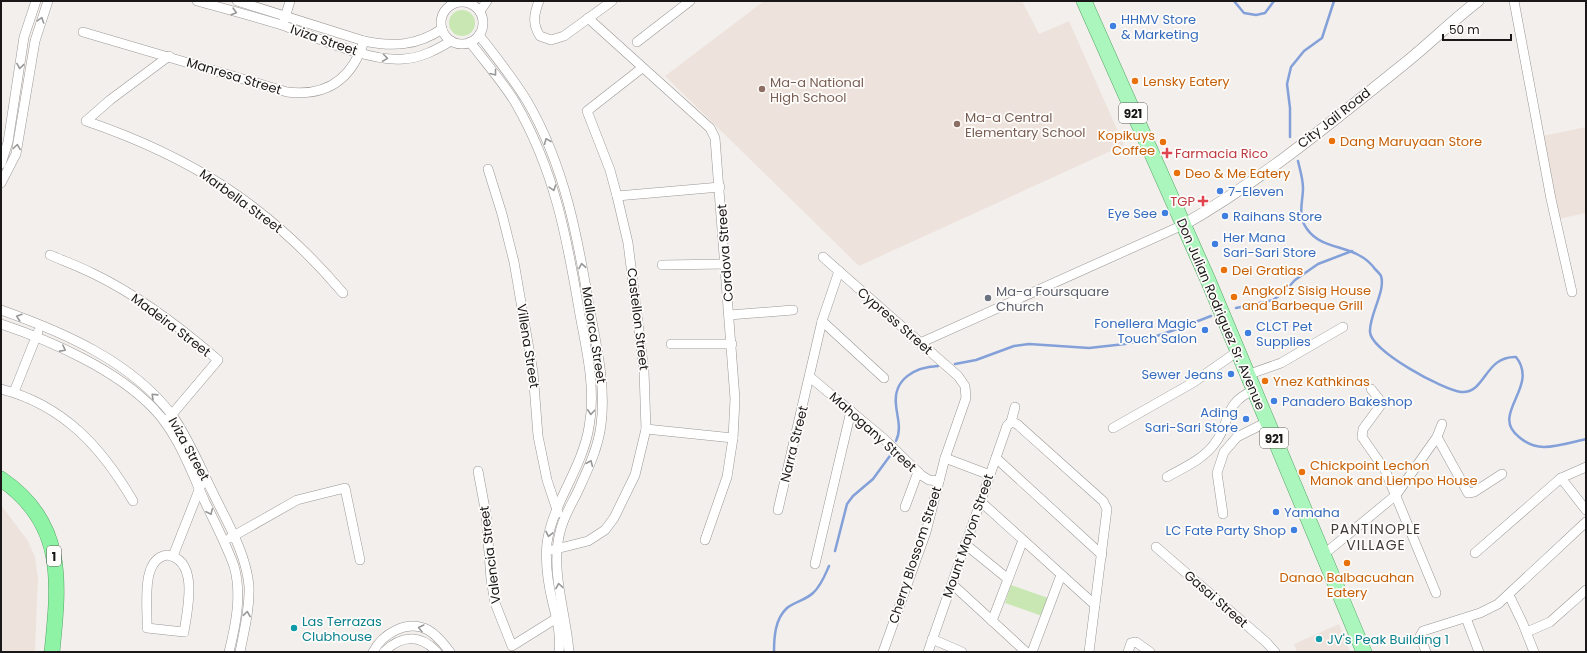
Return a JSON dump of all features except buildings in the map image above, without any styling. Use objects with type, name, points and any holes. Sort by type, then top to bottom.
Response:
[{"type":"highway","name":"1","points":[[1,479],[26,499],[46,528],[52,545],[57,578],[52,652]]},
{"type":"main road","name":"Don Julian Rodriguez Sr. Avenue","points":[[1084,1],[1238,351],[1364,652]]},
{"type":"street","points":[[1,164],[8,142],[24,37],[36,1]]},
{"type":"street","points":[[1,183],[16,154],[34,41],[48,1]]},
{"type":"street","name":"Iviza Street","points":[[197,1],[283,26],[360,53],[390,59],[402,59],[426,54],[451,41]]},
{"type":"street","name":"Iviza Street","points":[[237,1],[286,15],[364,41],[382,45],[406,44],[432,36],[442,29]]},
{"type":"street","points":[[283,26],[290,1]]},
{"type":"street","points":[[480,11],[487,1]]},
{"type":"street","points":[[539,1],[534,24],[540,36],[545,39],[558,39],[612,1]]},
{"type":"street","points":[[637,42],[690,1]]},
{"type":"street","name":"City Jail Road","points":[[1183,225],[1208,210],[1300,146],[1405,64],[1478,1]]},
{"type":"street","points":[[1514,1],[1551,199],[1572,292]]},
{"type":"street","points":[[470,2],[480,11],[483,20],[479,35],[470,42],[457,43],[451,41],[442,29],[442,16],[445,10],[456,3],[470,2]]},
{"type":"street","name":"Cordova Street","points":[[588,18],[713,132],[716,145],[735,399],[733,438],[723,491],[705,540]]},
{"type":"street","name":"Manresa Street","points":[[83,32],[169,56],[287,92],[300,94],[315,92],[338,82],[348,74],[360,53],[364,41]]},
{"type":"street","name":"Mallorca Street","points":[[479,35],[512,77],[528,103],[544,135],[557,168],[576,231],[597,351],[602,389],[599,439],[588,470],[562,523],[557,550],[560,616],[559,652]]},
{"type":"street","name":"Mallorca Street","points":[[470,42],[506,88],[532,135],[552,184],[570,251],[590,369],[592,411],[587,440],[582,455],[557,510],[550,531],[547,551],[548,581],[560,616],[569,652]]},
{"type":"street","name":"Marbella Street","points":[[169,56],[110,100],[86,121],[148,144],[203,172],[232,192],[285,233],[309,256],[343,293]]},
{"type":"street","name":"Castellon Street","points":[[547,551],[577,545],[597,536],[614,518],[634,474],[646,429],[645,378],[633,274],[618,196],[587,111],[642,68]]},
{"type":"street","name":"Villena Street","points":[[488,169],[502,214],[514,262],[534,372],[538,436],[547,480],[562,523]]},
{"type":"street","points":[[618,196],[720,188]]},
{"type":"street","points":[[920,343],[1183,225]]},
{"type":"street","name":"Madeira Street","points":[[50,255],[91,272],[129,293],[165,317],[218,360],[168,418]]},
{"type":"street","name":"Cypress Street","points":[[823,257],[958,376],[965,386]]},
{"type":"street","points":[[662,265],[726,264]]},
{"type":"street","name":"Narra Street","points":[[778,510],[822,320],[839,271]]},
{"type":"street","name":"Iviza Street","points":[[1,310],[41,324],[74,340],[125,370],[148,390],[168,418],[186,439],[234,536],[244,562],[249,586],[248,612],[240,652]]},
{"type":"street","points":[[729,315],[793,310]]},
{"type":"street","points":[[822,320],[884,378]]},
{"type":"street","name":"Iviza Street","points":[[1,324],[59,346],[118,379],[168,418],[234,566],[238,586],[237,612],[229,652]]},
{"type":"street","points":[[14,392],[41,324]]},
{"type":"street","points":[[1247,375],[1281,363],[1343,327]]},
{"type":"street","points":[[671,344],[732,344]]},
{"type":"street","points":[[1113,428],[1194,382],[1238,351]]},
{"type":"street","name":"Mahogany Street","points":[[810,377],[851,411],[918,472],[929,480],[939,481]]},
{"type":"street","name":"Cherry Blossom Street","points":[[883,652],[926,532],[945,458],[966,398],[965,386]]},
{"type":"street","points":[[1372,388],[1379,399],[1380,406],[1363,429],[1362,437],[1381,464],[1396,495],[1436,593]]},
{"type":"street","points":[[1,389],[14,392],[46,407],[78,429],[102,453],[133,501]]},
{"type":"street","points":[[1168,477],[1209,451],[1216,443],[1237,399],[1254,390]]},
{"type":"street","name":"Mount Mayon Street","points":[[928,652],[1007,426],[1012,422],[1015,407]]},
{"type":"street","points":[[815,564],[851,411]]},
{"type":"street","points":[[1012,422],[1017,424],[1103,501],[1107,514],[1089,652]]},
{"type":"street","points":[[1224,514],[1217,472],[1224,452],[1237,437],[1267,422]]},
{"type":"street","points":[[1323,555],[1396,495],[1437,437],[1442,424]]},
{"type":"street","points":[[646,429],[733,438]]},
{"type":"street","points":[[1437,437],[1468,493],[1474,492],[1502,474]]},
{"type":"street","points":[[945,458],[990,475]]},
{"type":"street","points":[[996,458],[1102,555]]},
{"type":"street","points":[[1475,553],[1561,478],[1586,467]]},
{"type":"street","name":"Valencia Street","points":[[478,471],[486,514],[491,579],[495,603],[512,646],[560,616]]},
{"type":"street","points":[[905,507],[918,472]]},
{"type":"street","points":[[173,556],[205,476]]},
{"type":"street","points":[[1561,478],[1586,510]]},
{"type":"street","points":[[223,541],[297,500],[345,488],[360,560]]},
{"type":"street","points":[[980,501],[1095,605]]},
{"type":"street","points":[[1426,652],[1420,636],[1421,633],[1426,630],[1466,618],[1498,604],[1586,522]]},
{"type":"street","points":[[992,621],[1023,540]]},
{"type":"street","points":[[966,544],[1008,579]]},
{"type":"street","name":"Gasai Street","points":[[1156,547],[1266,642],[1275,652]]},
{"type":"street","points":[[162,556],[173,556],[183,566],[189,582],[190,589],[184,632],[148,628],[148,583],[151,565],[162,556]]},
{"type":"street","points":[[1032,652],[1061,575]]},
{"type":"street","points":[[952,584],[1026,652]]},
{"type":"street","points":[[1509,595],[1527,632],[1534,652]]},
{"type":"street","points":[[1527,632],[1550,622],[1584,596]]},
{"type":"street","points":[[1466,618],[1479,652]]},
{"type":"street","points":[[373,652],[382,640],[392,632],[409,626],[428,630],[436,636],[450,652]]},
{"type":"street","points":[[384,652],[397,641],[404,639],[421,641],[436,652]]},
{"type":"street","points":[[932,639],[962,652]]},
{"type":"street","points":[[1128,652],[1131,643],[1136,642],[1150,652]]},
{"type":"shaded area","name":"Ma-a Central Elementary School","points":[[764,1],[1022,1],[1039,34],[1069,21],[1124,145],[859,266],[665,76]]},
{"type":"shaded area","points":[[1586,127],[1586,213],[1558,219],[1542,136]]},
{"type":"shaded area","points":[[1,505],[28,541],[35,557],[38,578],[35,652],[1,652]]},
{"type":"shaded area","points":[[1339,624],[1350,652],[1297,652],[1294,644]]},
{"type":"green space","points":[[462,10],[472,13],[475,23],[472,33],[462,36],[452,33],[449,23],[452,13]]},
{"type":"green space","points":[[1011,585],[1048,598],[1042,616],[1005,603]]},
{"type":"waterway","points":[[1234,1],[1244,13],[1256,15],[1265,13],[1274,1]]},
{"type":"waterway","points":[[1290,137],[1290,108],[1287,84],[1291,67],[1304,51],[1322,38],[1334,1]]},
{"type":"waterway","points":[[1298,161],[1303,185],[1301,214],[1307,229],[1322,241],[1359,255],[1381,276],[1381,289],[1370,325],[1370,332],[1373,340],[1382,349],[1394,359],[1425,377],[1452,390],[1461,392],[1469,391],[1476,387],[1497,362],[1505,358],[1516,357],[1522,368],[1522,379],[1520,389],[1511,409],[1509,419],[1511,428],[1524,441],[1540,447],[1549,447],[1586,439]]},
{"type":"waterway","points":[[1236,308],[1273,300],[1283,293],[1295,280],[1318,264],[1352,251]]},
{"type":"waterway","points":[[955,364],[976,360],[1014,346],[1029,344],[1089,348],[1125,344],[1145,340],[1211,316]]},
{"type":"waterway","points":[[896,441],[899,432],[896,405],[898,388],[902,381],[914,372],[921,369],[938,366]]},
{"type":"waterway","points":[[835,551],[847,504],[853,496],[873,479],[892,453]]},
{"type":"waterway","points":[[774,652],[776,628],[783,612],[816,590],[829,566]]},
{"type":"place","name":"HHMV Store & Marketing","points":[[1113,26]]},
{"type":"place","name":"Lensky Eatery","points":[[1135,81]]},
{"type":"place","name":"Ma-a National High School","points":[[762,89]]},
{"type":"place","name":"Ma-a Central Elementary School","points":[[957,124]]},
{"type":"place","name":"Dang Maruyaan Store","points":[[1332,141]]},
{"type":"place","name":"Kopikuys Coffee","points":[[1163,142]]},
{"type":"place","name":"Farmacia Rico","points":[[1167,153]]},
{"type":"place","name":"Deo & Me Eatery","points":[[1177,173]]},
{"type":"place","name":"7-Eleven","points":[[1220,191]]},
{"type":"place","name":"TGP","points":[[1203,201]]},
{"type":"place","name":"Eye See","points":[[1165,213]]},
{"type":"place","name":"Raihans Store","points":[[1225,216]]},
{"type":"place","name":"Her Mana Sari-Sari Store","points":[[1215,244]]},
{"type":"place","name":"Dei Gratias","points":[[1224,270]]},
{"type":"place","name":"Angkol'z Sisig House and Barbeque Grill","points":[[1234,297]]},
{"type":"place","name":"Ma-a Foursquare Church","points":[[988,298]]},
{"type":"place","name":"Fonellera Magic Touch Salon","points":[[1205,330]]},
{"type":"place","name":"CLCT Pet Supplies","points":[[1248,333]]},
{"type":"place","name":"Sewer Jeans","points":[[1231,374]]},
{"type":"place","name":"Ynez Kathkinas","points":[[1265,381]]},
{"type":"place","name":"Panadero Bakeshop","points":[[1274,401]]},
{"type":"place","name":"Ading Sari-Sari Store","points":[[1246,419]]},
{"type":"place","name":"Chickpoint Lechon Manok and Liempo House","points":[[1302,472]]},
{"type":"place","name":"Yamaha","points":[[1276,512]]},
{"type":"place","name":"LC Fate Party Shop","points":[[1294,530]]},
{"type":"place","name":"Danao Balbacuahan Eatery","points":[[1347,563]]},
{"type":"place","name":"Las Terrazas Clubhouse","points":[[294,628]]},
{"type":"place","name":"JV's Peak Building 1","points":[[1319,639]]},
{"type":"district","name":"PANTINOPLE VILLAGE","points":[[1376,538]]}]
